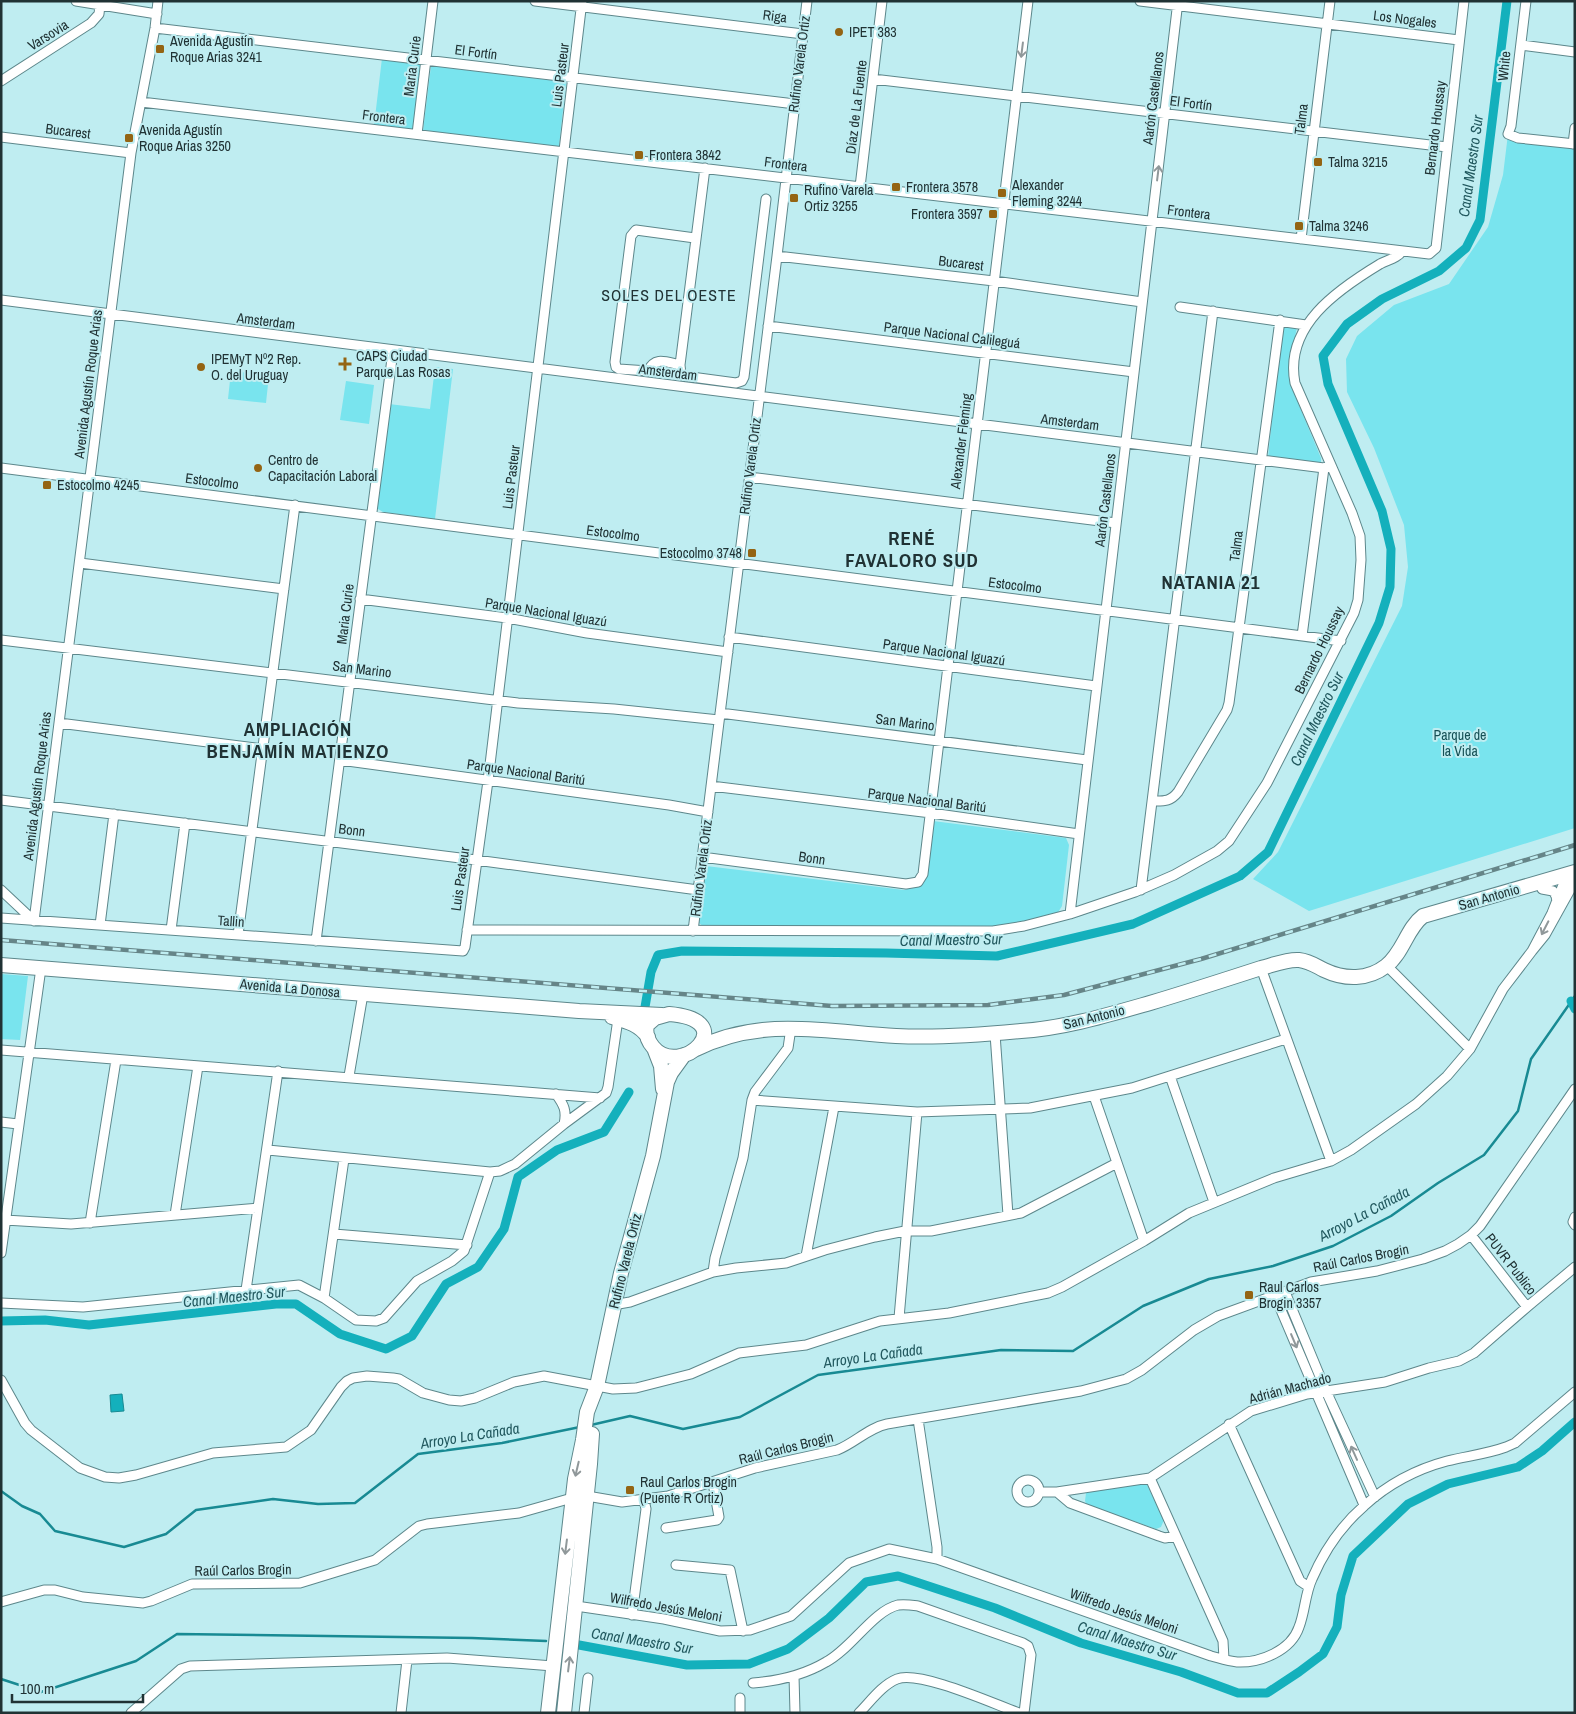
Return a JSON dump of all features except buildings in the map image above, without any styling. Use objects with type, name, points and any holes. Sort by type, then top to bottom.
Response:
[{"type":"main road","name":"San Antonio","points":[[1411,933],[1424,924],[1436,919],[1542,889],[1572,878]]},
{"type":"main road","name":"San Antonio","points":[[690,1052],[718,1039],[749,1031],[773,1028],[899,1036],[995,1034],[1056,1026],[1113,1014],[1286,961],[1297,960],[1312,964],[1339,976],[1369,975],[1386,966],[1392,960],[1419,919],[1430,913],[1572,878]]},
{"type":"main road","name":"Avenida La Donosa","points":[[1,965],[579,1011],[662,1015]]},
{"type":"main road","name":"Avenida La Donosa","points":[[579,1011],[618,1019],[635,1025],[643,1030],[651,1043]]},
{"type":"main road","points":[[662,1015],[686,1016],[701,1024],[704,1035],[702,1042],[690,1052],[671,1056],[664,1054],[651,1043],[646,1029],[650,1021],[662,1015]]},
{"type":"main road","name":"San Antonio","points":[[701,1024],[722,1030],[749,1031]]},
{"type":"main road","name":"Rufino Varela Ortiz","points":[[651,1043],[661,1066],[663,1100]]},
{"type":"main road","name":"Rufino Varela Ortiz","points":[[587,1440],[614,1305],[653,1156],[663,1100],[671,1073],[690,1052]]},
{"type":"main road","points":[[564,1713],[587,1496],[587,1440]]},
{"type":"main road","points":[[548,1713],[572,1498],[587,1440]]},
{"type":"street","points":[[76,1],[157,14]]},
{"type":"street","name":"Avenida Agustín Roque Arias","points":[[34,921],[131,153],[155,28],[158,1]]},
{"type":"street","name":"Maria Curie","points":[[417,134],[433,1]]},
{"type":"street","name":"Riga","points":[[535,1],[582,4],[803,34]]},
{"type":"street","name":"Rufino Varela Ortiz","points":[[694,931],[807,1]]},
{"type":"street","name":"Díaz de La Fuente","points":[[860,187],[882,1]]},
{"type":"street","name":"Alexander Fleming","points":[[918,882],[923,874],[931,813],[1028,1]]},
{"type":"street","name":"Los Nogales","points":[[1140,1],[1178,4],[1459,40]]},
{"type":"street","name":"Talma","points":[[1301,239],[1330,1]]},
{"type":"street","name":"Bernardo Houssay","points":[[1429,254],[1436,248],[1464,1]]},
{"type":"street","name":"White","points":[[1526,1],[1512,126],[1508,134],[1518,138],[1574,144]]},
{"type":"street","name":"Luis Pasteur","points":[[459,952],[463,951],[465,947],[488,781],[582,4]]},
{"type":"street","name":"Aarón Castellanos","points":[[1070,914],[1178,4]]},
{"type":"street","name":"Varsovia","points":[[1,81],[92,23],[99,14],[100,5]]},
{"type":"street","name":"El Fortín","points":[[155,28],[795,104]]},
{"type":"street","points":[[1521,45],[1575,52]]},
{"type":"street","name":"El Fortín","points":[[873,79],[1447,147]]},
{"type":"street","name":"Frontera","points":[[141,102],[1429,254]]},
{"type":"street","points":[[1574,144],[1575,128]]},
{"type":"street","name":"Bucarest","points":[[1,137],[131,153]]},
{"type":"street","points":[[704,168],[680,365],[681,374],[684,376],[736,383],[742,381],[744,377],[766,199]]},
{"type":"street","points":[[680,365],[657,361],[651,364],[648,371],[645,371],[619,368],[616,367],[615,362],[633,232],[636,230],[695,238]]},
{"type":"street","name":"Bernardo Houssay","points":[[467,930],[993,932],[1070,914],[1141,890],[1174,876],[1217,851],[1229,841],[1267,782],[1341,641],[1358,600],[1361,560],[1360,536],[1352,513],[1327,467],[1294,383],[1295,348],[1306,325],[1334,295],[1378,265],[1400,255],[1402,251]]},
{"type":"street","name":"Bucarest","points":[[777,256],[994,281],[1142,302]]},
{"type":"street","name":"Amsterdam","points":[[1,300],[537,370],[1327,467]]},
{"type":"street","points":[[1180,307],[1306,325]]},
{"type":"street","points":[[1141,890],[1213,311]]},
{"type":"street","name":"Talma","points":[[1152,801],[1172,799],[1178,792],[1227,710],[1229,703],[1280,320]]},
{"type":"street","name":"Parque Nacional Calileguá","points":[[768,326],[1134,372]]},
{"type":"street","name":"Maria Curie","points":[[316,941],[393,351]]},
{"type":"street","points":[[1302,636],[1327,467]]},
{"type":"street","name":"Estocolmo","points":[[1,468],[1341,641]]},
{"type":"street","points":[[749,477],[1116,523]]},
{"type":"street","points":[[238,935],[295,505]]},
{"type":"street","points":[[80,563],[284,590]]},
{"type":"street","name":"Parque Nacional Iguazú","points":[[360,599],[507,618],[587,633],[728,652]]},
{"type":"street","name":"Parque Nacional Iguazú","points":[[729,638],[1096,686]]},
{"type":"street","name":"San Marino","points":[[1,640],[497,700],[719,716],[1087,760]]},
{"type":"street","points":[[59,723],[263,749]]},
{"type":"street","name":"Parque Nacional Baritú","points":[[340,760],[668,804],[708,812]]},
{"type":"street","name":"Parque Nacional Baritú","points":[[711,786],[931,813],[1079,834]]},
{"type":"street","name":"Bonn","points":[[1,800],[698,890]]},
{"type":"street","points":[[100,925],[114,814]]},
{"type":"street","points":[[171,930],[185,823]]},
{"type":"street","name":"Bonn","points":[[702,857],[906,884],[918,882]]},
{"type":"street","points":[[1532,952],[1543,933],[1557,901],[1572,878]]},
{"type":"street","points":[[1,1380],[24,1423],[31,1430],[80,1468],[105,1477],[119,1478],[213,1453],[286,1447],[311,1430],[341,1388],[347,1381],[353,1378],[367,1376],[400,1379],[423,1393],[461,1401],[475,1398],[514,1382],[534,1378],[555,1377],[596,1390],[636,1388],[691,1374],[739,1353],[806,1345],[869,1324],[899,1318],[949,1313],[1048,1293],[1062,1288],[1144,1241],[1178,1218],[1274,1178],[1331,1161],[1351,1150],[1423,1099],[1448,1076],[1470,1049],[1503,989],[1545,935],[1572,878]]},
{"type":"street","points":[[1542,889],[1553,891],[1557,901]]},
{"type":"street","points":[[1,890],[34,921]]},
{"type":"street","name":"Tallin","points":[[1,918],[459,952]]},
{"type":"street","points":[[1386,966],[1470,1049]]},
{"type":"street","points":[[1,1253],[5,1220],[5,1192],[18,1124],[41,968]]},
{"type":"street","points":[[1262,968],[1331,1161]]},
{"type":"street","points":[[349,1076],[363,994]]},
{"type":"street","points":[[268,1150],[490,1172],[508,1169],[606,1092],[618,1019]]},
{"type":"street","points":[[713,1272],[715,1258],[743,1158],[752,1100],[788,1048],[791,1028]]},
{"type":"street","points":[[995,1034],[1008,1215]]},
{"type":"street","points":[[752,1100],[917,1112],[1030,1108],[1132,1088],[1286,1039]]},
{"type":"street","points":[[1,1050],[349,1076],[600,1098]]},
{"type":"street","points":[[90,1223],[116,1060]]},
{"type":"street","points":[[175,1215],[198,1066]]},
{"type":"street","points":[[246,1290],[268,1150],[278,1071]]},
{"type":"street","points":[[1170,1076],[1214,1202]]},
{"type":"street","name":"Raúl Carlos Brogin","points":[[1,1602],[44,1590],[55,1590],[83,1597],[134,1603],[151,1601],[192,1584],[300,1583],[375,1560],[419,1526],[427,1524],[519,1513],[572,1498],[587,1496],[622,1502],[668,1496],[756,1468],[837,1450],[845,1447],[871,1429],[880,1426],[1081,1391],[1126,1379],[1142,1370],[1205,1322],[1218,1316],[1311,1282],[1377,1271],[1423,1259],[1445,1251],[1471,1235],[1480,1226],[1575,1089]]},
{"type":"street","points":[[556,1094],[566,1112],[564,1124]]},
{"type":"street","points":[[1094,1096],[1144,1241]]},
{"type":"street","points":[[806,1256],[834,1107]]},
{"type":"street","points":[[899,1318],[905,1232],[917,1112]]},
{"type":"street","points":[[1,1122],[18,1124]]},
{"type":"street","points":[[324,1298],[344,1158]]},
{"type":"street","points":[[614,1305],[630,1302],[713,1272],[786,1262],[848,1243],[905,1232],[931,1231],[1031,1209],[1117,1163]]},
{"type":"street","points":[[1,1303],[83,1307],[299,1285],[324,1298],[356,1320],[376,1322],[384,1318],[417,1281],[459,1256],[467,1245],[490,1172]]},
{"type":"street","points":[[5,1220],[59,1224],[90,1223],[258,1208]]},
{"type":"street","points":[[1575,1217],[1573,1222],[1575,1225]]},
{"type":"street","points":[[334,1234],[467,1245]]},
{"type":"street","name":"PUVR Publico","points":[[1471,1235],[1527,1307],[1575,1267]]},
{"type":"street","points":[[1285,1292],[1326,1391],[1375,1496]]},
{"type":"street","points":[[1275,1296],[1364,1505]]},
{"type":"street","name":"Adrián Machado","points":[[1040,1492],[1057,1492],[1150,1478],[1229,1424],[1256,1409],[1316,1393],[1385,1382],[1459,1361],[1474,1353],[1527,1307]]},
{"type":"street","name":"Wilfredo Jesús Meloni","points":[[576,1606],[664,1620],[708,1630],[743,1631],[790,1616],[797,1612],[843,1567],[857,1559],[889,1549],[937,1559],[1224,1659],[1236,1662],[1258,1659],[1272,1655],[1290,1642],[1298,1630],[1309,1587],[1329,1544],[1364,1505],[1375,1496],[1412,1475],[1446,1462],[1506,1448],[1575,1392]]},
{"type":"street","points":[[918,1419],[937,1547],[937,1559]]},
{"type":"street","points":[[1229,1424],[1300,1581],[1309,1587]]},
{"type":"street","points":[[1150,1478],[1223,1641],[1224,1659]]},
{"type":"street","points":[[666,1528],[717,1520],[720,1514],[713,1483]]},
{"type":"street","points":[[1057,1492],[1070,1503],[1115,1520],[1165,1538],[1176,1536]]},
{"type":"street","points":[[632,1615],[646,1509],[644,1500]]},
{"type":"street","points":[[676,1565],[730,1570],[743,1631]]},
{"type":"street","points":[[753,1683],[794,1676],[825,1663],[838,1655],[888,1609],[898,1605],[918,1606],[1028,1646],[1031,1655],[1024,1713]]},
{"type":"street","points":[[131,1713],[181,1669],[190,1666],[463,1659],[553,1666]]},
{"type":"street","points":[[401,1713],[407,1660]]},
{"type":"street","points":[[794,1676],[794,1713]]},
{"type":"street","points":[[859,1713],[892,1682],[898,1678],[910,1677],[930,1680],[1019,1713]]},
{"type":"street","points":[[584,1713],[588,1678]]},
{"type":"street","points":[[740,1698],[740,1713]]},
{"type":"green space","points":[[382,58],[422,63],[413,131],[374,126]]},
{"type":"green space","points":[[431,66],[566,82],[559,147],[423,131]]},
{"type":"green space","name":"Parque de la Vida","points":[[1508,134],[1575,144],[1575,828],[1309,911],[1253,879],[1278,852],[1402,606],[1408,567],[1404,525],[1374,448],[1347,392],[1346,359],[1357,336],[1394,305],[1449,284],[1488,227],[1503,175]]},
{"type":"green space","points":[[1281,325],[1297,327],[1289,369],[1291,386],[1321,458],[1321,464],[1268,458]]},
{"type":"green space","points":[[435,367],[453,369],[435,519],[383,512],[378,509],[376,504],[389,404],[430,409]]},
{"type":"green space","points":[[231,371],[269,375],[266,403],[228,399]]},
{"type":"green space","points":[[346,381],[374,385],[369,424],[340,420]]},
{"type":"green space","points":[[933,821],[1066,838],[1069,845],[1062,906],[1057,914],[993,928],[704,927],[699,923],[706,866],[904,890],[916,886]]},
{"type":"green space","points":[[1,974],[28,976],[20,1040],[1,1039]]},
{"type":"green space","points":[[1143,1483],[1147,1485],[1164,1520],[1161,1527],[1156,1529],[1087,1505],[1085,1501],[1086,1493],[1091,1490]]},
{"type":"shaded area","points":[[122,1394],[124,1411],[111,1412],[110,1395]]},
{"type":"waterway","name":"Canal Maestro Sur","points":[[645,1007],[651,972],[658,955],[682,951],[997,956],[1133,924],[1240,876],[1268,852],[1379,623],[1390,587],[1391,549],[1382,511],[1328,384],[1323,356],[1347,324],[1382,299],[1439,271],[1466,248],[1480,220],[1507,1]]},
{"type":"waterway","name":"Arroyo La Cañada","points":[[591,1425],[630,1416],[683,1429],[740,1417],[818,1375],[1001,1350],[1073,1351],[1143,1306],[1209,1279],[1273,1266],[1333,1246],[1391,1216],[1438,1183],[1484,1155],[1518,1111],[1531,1059],[1575,996]]},
{"type":"waterway","name":"Arroyo La Cañada","points":[[1571,1001],[1575,1009]]},
{"type":"waterway","name":"Canal Maestro Sur","points":[[1,1321],[45,1320],[89,1325],[276,1304],[296,1304],[340,1334],[386,1349],[412,1336],[446,1284],[478,1267],[504,1229],[518,1177],[557,1150],[604,1132],[629,1092]]},
{"type":"waterway","name":"Canal Maestro Sur","points":[[579,1645],[687,1665],[749,1664],[788,1649],[829,1618],[866,1582],[898,1576],[995,1608],[1081,1643],[1181,1672],[1238,1693],[1267,1693],[1323,1654],[1337,1627],[1341,1595],[1353,1556],[1408,1504],[1448,1484],[1518,1467],[1542,1451],[1575,1422]]},
{"type":"waterway","name":"Arroyo La Cañada","points":[[1,1491],[22,1506],[40,1514],[55,1531],[124,1547],[166,1534],[196,1510],[273,1499],[318,1504],[355,1503],[418,1454],[502,1443],[580,1427]]},
{"type":"waterway","name":"Canal Maestro Sur","points":[[1,1679],[41,1692],[136,1661],[177,1634],[472,1638],[546,1641]]},
{"type":"railway","points":[[1,940],[832,1006],[988,1005],[1064,995],[1201,959],[1575,845]]},
{"type":"place","name":"IPET 383","points":[[839,32]]},
{"type":"place","name":"Avenida Agustín Roque Arias 3241","points":[[160,49]]},
{"type":"place","name":"Avenida Agustín Roque Arias 3250","points":[[129,138]]},
{"type":"place","name":"Frontera 3842","points":[[639,155]]},
{"type":"place","name":"Talma 3215","points":[[1318,162]]},
{"type":"place","name":"Frontera 3578","points":[[896,187]]},
{"type":"place","name":"Alexander Fleming 3244","points":[[1002,193]]},
{"type":"place","name":"Rufino Varela Ortiz 3255","points":[[794,198]]},
{"type":"place","name":"Frontera 3597","points":[[993,214]]},
{"type":"place","name":"Talma 3246","points":[[1299,226]]},
{"type":"place","name":"CAPS Ciudad Parque Las Rosas","points":[[345,364]]},
{"type":"place","name":"IPEMyT Nº2 Rep. O. del Uruguay","points":[[201,367]]},
{"type":"place","name":"Centro de Capacitación Laboral","points":[[258,468]]},
{"type":"place","name":"Estocolmo 4245","points":[[47,485]]},
{"type":"place","name":"Estocolmo 3748","points":[[752,553]]},
{"type":"place","name":"Raul Carlos Brogin 3357","points":[[1249,1295]]},
{"type":"place","name":"Raul Carlos Brogin (Puente R Ortiz)","points":[[630,1490]]},
{"type":"district","name":"SOLES DEL OESTE","points":[[669,295]]},
{"type":"district","name":"RENÉ FAVALORO SUD","points":[[912,549]]},
{"type":"district","name":"NATANIA 21","points":[[1211,582]]},
{"type":"district","name":"AMPLIACIÓN BENJAMÍN MATIENZO","points":[[298,740]]}]
